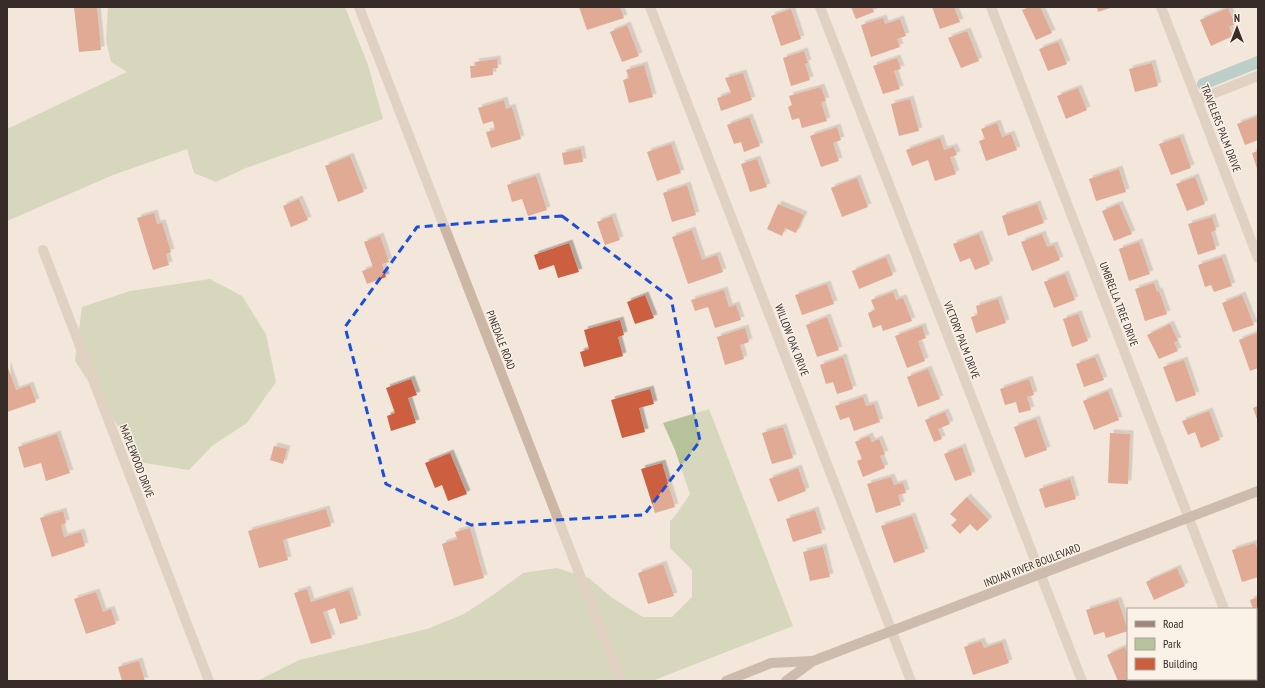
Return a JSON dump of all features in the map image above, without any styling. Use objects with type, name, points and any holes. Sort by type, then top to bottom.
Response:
[{"type":"main road","name":"INDIAN RIVER BOULEVARD","points":[[786,681],[813,661],[1258,491]]},
{"type":"main road","name":"INDIAN RIVER BOULEVARD","points":[[726,681],[771,664],[813,661]]},
{"type":"street","name":"PINEDALE ROAD","points":[[359,7],[620,681]]},
{"type":"street","name":"WILLOW OAK DRIVE","points":[[650,7],[911,681]]},
{"type":"street","name":"VICTORY PALM DRIVE","points":[[820,7],[1082,681]]},
{"type":"street","name":"UMBRELLA TREE DRIVE","points":[[991,7],[1224,608]]},
{"type":"street","name":"TRAVELERS PALM DRIVE","points":[[1161,7],[1258,258]]},
{"type":"street","points":[[1197,100],[1258,76]]},
{"type":"street","name":"MAPLEWOOD DRIVE","points":[[43,250],[209,681]]},
{"type":"highlighted area","points":[[562,216],[671,298],[700,441],[644,515],[471,525],[386,484],[345,327],[417,227]]},
{"type":"green space","points":[[108,7],[345,7],[368,65],[383,119],[246,168],[216,182],[194,173],[187,149],[113,175],[7,221],[7,129],[127,72],[111,62],[106,40]]},
{"type":"green space","points":[[210,279],[242,296],[266,334],[276,382],[247,423],[212,446],[189,470],[138,462],[116,423],[75,361],[82,307],[130,291]]},
{"type":"green space","points":[[709,409],[793,626],[652,681],[257,681],[299,660],[427,629],[464,614],[523,573],[557,568],[589,578],[611,597],[643,617],[672,617],[692,597],[692,570],[670,548],[670,521],[690,494],[675,450],[663,423]]},
{"type":"building","points":[[74,7],[97,7],[101,50],[79,52]]},
{"type":"building","points":[[579,7],[620,7],[624,18],[587,30]]},
{"type":"building","points":[[851,7],[872,7],[874,12],[856,19]]},
{"type":"building","points":[[932,7],[954,7],[960,22],[940,29]]},
{"type":"building","points":[[1029,7],[1040,7],[1052,33],[1036,40],[1022,10]]},
{"type":"building","points":[[1097,7],[1113,7],[1098,12]]},
{"type":"building","points":[[1228,8],[1235,24],[1229,27],[1233,36],[1211,46],[1200,20]]},
{"type":"building","points":[[791,9],[801,39],[781,46],[771,16]]},
{"type":"building","points":[[883,18],[885,24],[900,19],[906,36],[897,39],[900,47],[871,57],[861,25]]},
{"type":"building","points":[[627,25],[639,56],[622,62],[610,32]]},
{"type":"building","points":[[967,31],[979,61],[961,68],[948,38]]},
{"type":"building","points":[[1058,42],[1067,64],[1048,71],[1039,49]]},
{"type":"building","points":[[804,51],[808,63],[805,64],[810,80],[791,86],[783,58]]},
{"type":"building","points":[[897,58],[901,69],[894,71],[900,89],[883,94],[873,66]]},
{"type":"building","points":[[497,59],[498,68],[493,68],[493,75],[471,78],[470,66],[476,66],[475,62]]},
{"type":"building","points":[[1152,63],[1158,86],[1135,92],[1129,69]]},
{"type":"building","points":[[644,65],[653,97],[629,103],[623,80],[629,78],[626,70]]},
{"type":"building","points":[[743,73],[752,100],[721,111],[717,98],[731,93],[725,78]]},
{"type":"building","points":[[821,87],[826,101],[821,102],[827,121],[802,128],[799,118],[792,120],[788,107],[792,105],[789,96]]},
{"type":"building","points":[[1078,88],[1087,110],[1066,119],[1057,96]]},
{"type":"building","points":[[910,99],[919,131],[899,136],[891,104]]},
{"type":"building","points":[[504,100],[506,109],[512,107],[521,139],[491,148],[486,132],[495,130],[493,121],[483,124],[478,108]]},
{"type":"building","points":[[1258,116],[1258,140],[1245,145],[1237,124]]},
{"type":"building","points":[[749,117],[760,146],[744,152],[741,142],[734,144],[727,125]]},
{"type":"building","points":[[997,123],[1002,137],[1011,134],[1017,150],[986,161],[979,141],[985,139],[981,129]]},
{"type":"building","points":[[837,127],[841,140],[833,143],[839,161],[821,167],[810,136]]},
{"type":"building","points":[[1180,137],[1191,168],[1171,175],[1159,144]]},
{"type":"building","points":[[940,138],[944,150],[954,147],[957,155],[950,157],[956,174],[935,181],[928,160],[912,166],[906,150]]},
{"type":"building","points":[[671,144],[681,173],[657,181],[647,152]]},
{"type":"building","points":[[581,149],[583,162],[564,165],[562,153]]},
{"type":"building","points":[[1258,151],[1258,172],[1252,153]]},
{"type":"building","points":[[350,156],[364,192],[338,202],[325,166]]},
{"type":"building","points":[[757,159],[767,187],[750,192],[741,164]]},
{"type":"building","points":[[1119,169],[1126,192],[1096,201],[1089,179]]},
{"type":"building","points":[[536,176],[547,210],[528,216],[522,199],[512,202],[507,185]]},
{"type":"building","points":[[1195,177],[1205,204],[1187,211],[1176,184]]},
{"type":"building","points":[[857,178],[868,207],[842,217],[831,188]]},
{"type":"building","points":[[687,185],[696,215],[672,222],[663,193]]},
{"type":"building","points":[[299,199],[308,220],[291,227],[283,206]]},
{"type":"building","points":[[778,204],[804,215],[796,233],[785,228],[782,236],[767,229]]},
{"type":"building","points":[[1037,204],[1044,223],[1008,236],[1002,216]]},
{"type":"building","points":[[1119,204],[1132,234],[1114,241],[1102,211]]},
{"type":"building","points":[[154,213],[157,224],[162,223],[171,252],[166,254],[169,265],[153,270],[137,218]]},
{"type":"building","points":[[612,216],[620,240],[605,245],[597,222]]},
{"type":"building","points":[[1212,217],[1216,230],[1211,232],[1216,249],[1198,255],[1188,224]]},
{"type":"building","points":[[692,230],[702,260],[717,255],[723,272],[688,284],[672,237]]},
{"type":"building","points":[[979,234],[990,264],[975,270],[970,258],[960,262],[953,244]]},
{"type":"building","points":[[1042,234],[1047,247],[1054,245],[1060,260],[1032,271],[1021,242]]},
{"type":"building","points":[[380,236],[389,262],[382,264],[386,277],[367,284],[362,271],[373,267],[364,242]]},
{"type":"building","points":[[1139,242],[1150,274],[1129,281],[1119,249]]},
{"type":"building","points":[[569,243],[579,272],[558,278],[554,265],[539,270],[534,255]]},
{"type":"building","points":[[886,257],[893,275],[859,289],[852,271]]},
{"type":"building","points":[[1222,257],[1232,286],[1214,292],[1211,285],[1205,287],[1198,265]]},
{"type":"building","points":[[1065,274],[1075,300],[1054,308],[1044,282]]},
{"type":"building","points":[[1154,283],[1157,292],[1159,291],[1167,314],[1145,321],[1135,289]]},
{"type":"building","points":[[827,284],[834,304],[802,315],[795,295]]},
{"type":"building","points":[[724,290],[729,307],[736,305],[741,320],[715,328],[708,307],[695,311],[691,300]]},
{"type":"building","points":[[893,292],[896,300],[903,298],[912,321],[883,331],[881,325],[873,328],[868,313],[875,310],[871,300]]},
{"type":"building","points":[[645,295],[654,318],[635,324],[627,302]]},
{"type":"building","points":[[1242,295],[1254,325],[1233,332],[1222,303]]},
{"type":"building","points":[[998,299],[1006,323],[976,333],[971,317],[978,315],[976,306]]},
{"type":"building","points":[[1078,314],[1088,341],[1072,347],[1063,319]]},
{"type":"building","points":[[827,317],[839,350],[817,357],[806,325]]},
{"type":"building","points":[[620,320],[624,335],[618,337],[623,356],[584,367],[580,352],[589,349],[584,330]]},
{"type":"building","points":[[1170,324],[1178,341],[1174,342],[1178,351],[1159,359],[1147,335]]},
{"type":"building","points":[[922,326],[926,338],[918,341],[925,361],[907,368],[895,336]]},
{"type":"building","points":[[745,328],[749,342],[740,345],[744,359],[725,365],[717,337]]},
{"type":"building","points":[[1257,333],[1258,368],[1250,371],[1239,340]]},
{"type":"building","points":[[843,357],[853,389],[837,394],[833,382],[826,384],[820,365]]},
{"type":"building","points":[[1095,357],[1104,380],[1084,387],[1076,364]]},
{"type":"building","points":[[1184,360],[1196,395],[1176,402],[1163,367]]},
{"type":"building","points":[[7,365],[16,390],[30,385],[36,402],[7,412]]},
{"type":"building","points":[[928,369],[940,399],[918,407],[907,377]]},
{"type":"building","points":[[411,379],[417,395],[408,398],[416,423],[391,431],[387,416],[395,413],[386,388]]},
{"type":"building","points":[[1029,379],[1034,395],[1027,397],[1031,410],[1019,413],[1016,402],[1005,405],[1000,389]]},
{"type":"building","points":[[650,389],[654,404],[639,408],[645,432],[622,438],[611,400]]},
{"type":"building","points":[[1108,391],[1119,420],[1094,430],[1083,401]]},
{"type":"building","points":[[863,397],[866,406],[874,404],[880,422],[854,431],[849,417],[840,420],[835,406]]},
{"type":"building","points":[[1258,406],[1258,422],[1253,408]]},
{"type":"building","points":[[1209,411],[1220,440],[1201,448],[1195,432],[1188,435],[1182,421]]},
{"type":"building","points":[[945,412],[950,424],[938,429],[942,439],[934,442],[925,420]]},
{"type":"building","points":[[1036,419],[1047,450],[1025,458],[1014,427]]},
{"type":"building","points":[[783,427],[793,458],[772,464],[762,433]]},
{"type":"building","points":[[1110,433],[1130,434],[1128,484],[1108,483]]},
{"type":"building","points":[[57,434],[70,473],[46,481],[41,463],[24,468],[18,447]]},
{"type":"building","points":[[869,436],[872,442],[879,439],[885,454],[880,456],[885,468],[863,477],[857,461],[862,459],[855,442]]},
{"type":"building","points":[[274,446],[287,449],[283,464],[270,460]]},
{"type":"building","points":[[962,447],[972,475],[955,481],[944,454]]},
{"type":"building","points":[[450,453],[467,494],[448,501],[442,485],[435,488],[425,463]]},
{"type":"building","points":[[662,463],[675,507],[655,513],[641,469]]},
{"type":"building","points":[[798,468],[806,491],[778,502],[769,479]]},
{"type":"building","points":[[891,477],[894,485],[903,483],[906,493],[898,495],[901,505],[876,513],[867,484]]},
{"type":"building","points":[[1070,479],[1076,499],[1045,508],[1039,489]]},
{"type":"building","points":[[967,497],[989,520],[977,531],[970,524],[960,534],[951,525],[957,520],[950,514]]},
{"type":"building","points":[[326,509],[331,526],[283,540],[288,560],[259,568],[248,531]]},
{"type":"building","points":[[815,510],[822,533],[793,542],[786,519]]},
{"type":"building","points":[[63,511],[66,523],[61,525],[64,537],[81,532],[85,546],[52,557],[40,518]]},
{"type":"building","points":[[912,516],[925,552],[894,563],[881,526]]},
{"type":"building","points":[[470,528],[484,578],[454,586],[442,544],[457,539],[455,532]]},
{"type":"building","points":[[1255,543],[1258,551],[1258,577],[1242,582],[1232,550]]},
{"type":"building","points":[[823,547],[830,577],[810,581],[803,552]]},
{"type":"building","points":[[663,564],[674,596],[648,604],[638,573]]},
{"type":"building","points":[[1177,568],[1185,586],[1154,600],[1146,582]]},
{"type":"building","points":[[307,589],[311,602],[349,590],[358,619],[340,624],[335,608],[323,612],[332,638],[311,644],[294,593]]},
{"type":"building","points":[[96,592],[103,612],[111,609],[116,624],[86,634],[74,599]]},
{"type":"building","points":[[1258,597],[1258,622],[1257,608],[1253,608],[1250,600]]},
{"type":"building","points":[[1118,600],[1127,631],[1106,638],[1104,632],[1094,635],[1086,610]]},
{"type":"building","points":[[981,641],[984,648],[1002,642],[1009,663],[973,675],[964,647]]},
{"type":"building","points":[[1125,647],[1127,652],[1127,680],[1134,680],[1118,681],[1107,655]]},
{"type":"building","points":[[139,661],[145,681],[122,681],[118,667]]},
{"type":"building","points":[[1178,680],[1210,680],[1210,681]]},
{"type":"waterway","points":[[1203,84],[1258,62]]}]
